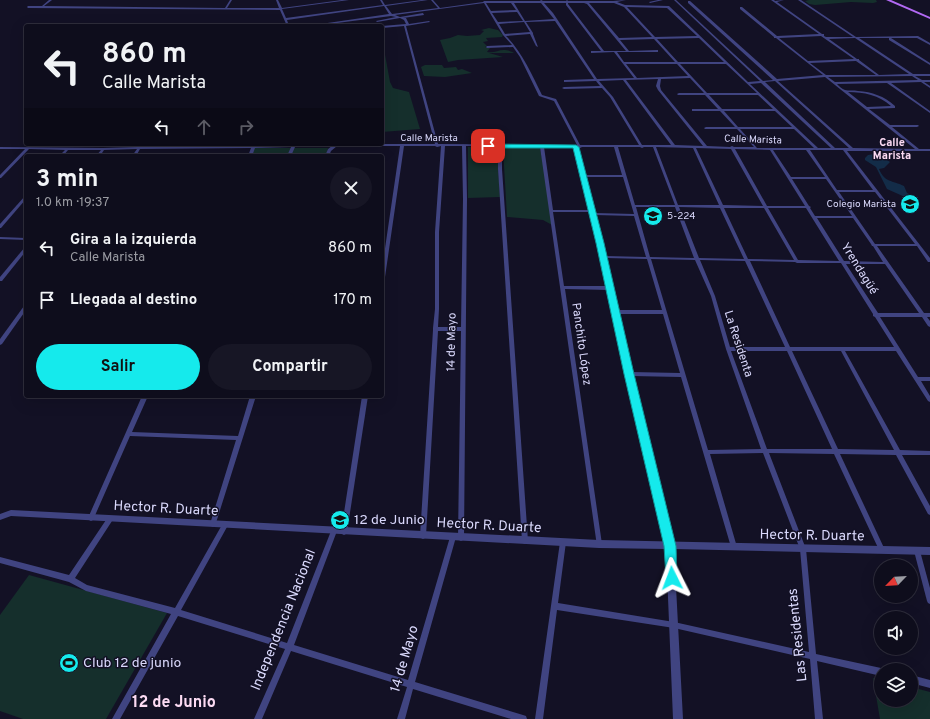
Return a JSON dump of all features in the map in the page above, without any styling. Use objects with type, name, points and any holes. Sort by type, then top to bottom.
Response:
[{"type":"main road","points":[[888,0],[930,18]]},
{"type":"street","points":[[43,6],[51,0]]},
{"type":"street","points":[[225,8],[231,0]]},
{"type":"street","points":[[277,0],[287,24]]},
{"type":"street","points":[[28,7],[280,9],[348,0]]},
{"type":"street","points":[[380,0],[391,15],[405,19],[440,146],[436,329],[423,536]]},
{"type":"street","points":[[285,19],[427,0]]},
{"type":"street","points":[[432,0],[439,8]]},
{"type":"street","points":[[322,24],[487,1],[613,2],[625,0]]},
{"type":"street","points":[[650,2],[662,0]]},
{"type":"street","points":[[675,0],[834,149]]},
{"type":"street","points":[[773,1],[784,0]]},
{"type":"street","points":[[799,0],[930,87]]},
{"type":"street","points":[[487,1],[490,12],[504,35],[514,46],[541,96],[555,100],[578,147],[583,176],[604,257],[629,374],[670,546],[678,719]]},
{"type":"street","points":[[541,1],[596,80],[611,97],[642,147]]},
{"type":"street","points":[[567,1],[567,4],[603,52]]},
{"type":"street","points":[[773,1],[879,75]]},
{"type":"street","points":[[512,2],[532,32],[531,33],[538,46]]},
{"type":"street","points":[[584,2],[588,3],[628,51]]},
{"type":"street","points":[[613,2],[625,6],[668,7],[816,149]]},
{"type":"street","points":[[689,2],[852,149]]},
{"type":"street","points":[[625,6],[756,148]]},
{"type":"street","points":[[741,8],[775,37],[824,76],[868,108],[918,149]]},
{"type":"street","points":[[490,12],[518,11]]},
{"type":"street","points":[[338,12],[343,21]]},
{"type":"street","points":[[377,21],[426,13]]},
{"type":"street","points":[[375,17],[379,24]]},
{"type":"street","points":[[497,23],[555,20]]},
{"type":"street","points":[[384,27],[429,22]]},
{"type":"street","points":[[504,35],[531,33]]},
{"type":"street","points":[[775,37],[823,35]]},
{"type":"street","points":[[618,39],[700,37]]},
{"type":"street","points":[[826,38],[918,37],[930,44]]},
{"type":"street","points":[[889,38],[930,64]]},
{"type":"street","points":[[487,47],[514,46]]},
{"type":"street","points":[[711,48],[725,48]]},
{"type":"street","points":[[592,52],[657,51]]},
{"type":"street","points":[[615,52],[636,79]]},
{"type":"street","points":[[808,62],[858,60]]},
{"type":"street","points":[[624,63],[727,63]]},
{"type":"street","points":[[748,83],[824,76],[930,75]]},
{"type":"street","points":[[565,81],[690,77]]},
{"type":"street","points":[[660,78],[658,86],[660,90],[706,147]]},
{"type":"street","points":[[624,79],[674,146]]},
{"type":"street","points":[[835,83],[930,81]]},
{"type":"street","points":[[888,82],[929,110]]},
{"type":"street","points":[[564,88],[602,87]]},
{"type":"street","points":[[845,91],[873,93],[891,104],[894,108],[868,108]]},
{"type":"street","points":[[679,94],[758,94]]},
{"type":"street","points":[[693,110],[776,110]]},
{"type":"street","points":[[890,126],[917,126]]},
{"type":"street","points":[[706,128],[794,128]]},
{"type":"street","name":"Calle Marista","points":[[0,148],[139,149],[181,146],[296,146]]},
{"type":"street","points":[[328,154],[329,150],[334,146]]},
{"type":"street","name":"Calle Marista","points":[[384,146],[674,146],[771,149],[930,150]]},
{"type":"street","points":[[384,270],[402,146]]},
{"type":"street","name":"14 de Mayo","points":[[401,719],[457,538],[463,329],[464,146]]},
{"type":"street","points":[[500,146],[500,168],[525,541]]},
{"type":"street","name":"Panchito López","points":[[542,146],[599,544]]},
{"type":"street","name":"La Residenta","points":[[654,146],[697,259],[713,296],[728,349],[803,549]]},
{"type":"street","points":[[616,147],[650,258],[734,547]]},
{"type":"street","points":[[694,147],[882,550]]},
{"type":"street","points":[[732,147],[797,262]]},
{"type":"street","points":[[0,177],[28,148]]},
{"type":"street","points":[[63,154],[67,149]]},
{"type":"street","points":[[99,154],[103,149]]},
{"type":"street","points":[[135,154],[139,149]]},
{"type":"street","name":"Yrendagüé","points":[[771,149],[791,178],[842,263],[930,400]]},
{"type":"street","points":[[807,149],[930,325]]},
{"type":"street","points":[[844,149],[930,261]]},
{"type":"street","points":[[583,176],[624,176]]},
{"type":"street","points":[[791,178],[827,178]]},
{"type":"street","points":[[837,191],[876,191]]},
{"type":"street","points":[[0,227],[24,199]]},
{"type":"street","points":[[633,206],[809,208]]},
{"type":"street","points":[[551,211],[636,214]]},
{"type":"street","points":[[814,217],[855,217]]},
{"type":"street","points":[[0,238],[24,239]]},
{"type":"street","points":[[873,245],[918,245]]},
{"type":"street","points":[[0,280],[24,250]]},
{"type":"street","points":[[604,257],[886,263]]},
{"type":"street","points":[[562,287],[610,288]]},
{"type":"street","points":[[0,343],[24,310]]},
{"type":"street","points":[[615,312],[665,312]]},
{"type":"street","points":[[875,315],[930,315]]},
{"type":"street","points":[[436,329],[463,329]]},
{"type":"street","points":[[728,349],[897,349]]},
{"type":"street","points":[[842,349],[930,512]]},
{"type":"street","points":[[629,374],[683,375]]},
{"type":"street","points":[[916,379],[930,379]]},
{"type":"street","points":[[91,518],[144,398]]},
{"type":"street","points":[[213,524],[252,398]]},
{"type":"street","points":[[344,532],[365,398]]},
{"type":"street","points":[[128,434],[240,438]]},
{"type":"street","points":[[706,452],[765,451],[930,453]]},
{"type":"street","name":"Hector R. Duarte","points":[[0,517],[11,514],[457,538],[599,544],[930,551]]},
{"type":"street","points":[[70,579],[110,519]]},
{"type":"street","points":[[116,719],[225,525]]},
{"type":"street","name":"Independencia Nacional","points":[[258,719],[289,648],[334,531]]},
{"type":"street","points":[[539,719],[563,542]]},
{"type":"street","name":"Las Residentas","points":[[803,549],[819,719]]},
{"type":"street","points":[[918,551],[930,601]]},
{"type":"street","points":[[0,560],[70,579],[86,588],[176,612],[523,719]]},
{"type":"street","points":[[555,606],[674,625],[874,670]]},
{"type":"street","points":[[918,681],[930,684]]},
{"type":"green space","points":[[876,0],[877,2],[851,2],[815,5],[809,4],[805,1]]},
{"type":"green space","points":[[489,28],[498,30],[503,35],[502,37],[486,38],[488,41],[483,42],[487,46],[485,47],[490,48],[487,52],[506,50],[514,53],[489,53],[503,57],[448,62],[440,40],[458,35],[480,35],[484,31],[481,30]]},
{"type":"green space","points":[[384,49],[390,82],[393,88],[409,92],[420,129],[384,132]]},
{"type":"green space","points":[[425,65],[442,65],[444,68],[456,67],[458,70],[462,69],[472,73],[445,77],[424,76],[421,67]]},
{"type":"green space","points":[[468,147],[497,148],[500,197],[468,198]]},
{"type":"green space","points":[[253,148],[328,148],[326,154],[251,154]]},
{"type":"green space","points":[[503,148],[540,148],[552,225],[543,220],[507,217]]},
{"type":"green space","name":"Club 12 de junio","points":[[29,575],[167,613],[106,719],[23,719],[0,711],[0,615]]},
{"type":"green space","points":[[918,689],[930,692],[930,719],[880,719],[878,707],[918,707]]},
{"type":"water","points":[[874,154],[881,156],[890,162],[884,168],[879,169],[881,174],[886,179],[904,186],[907,193],[913,196],[905,197],[887,189],[876,167],[865,160],[868,155]]},
{"type":"place","name":"Colegio Marista","points":[[910,204]]},
{"type":"place","name":"5-224","points":[[653,216]]},
{"type":"place","name":"12 de Junio","points":[[340,520]]},
{"type":"place","name":"Club 12 de junio","points":[[69,663]]},
{"type":"district","name":"Calle Marista","points":[[892,149]]},
{"type":"district","name":"12 de Junio","points":[[174,703]]},
{"type":"route","points":[[488,146],[576,147],[604,257],[629,374],[670,546],[672,578]]}]
